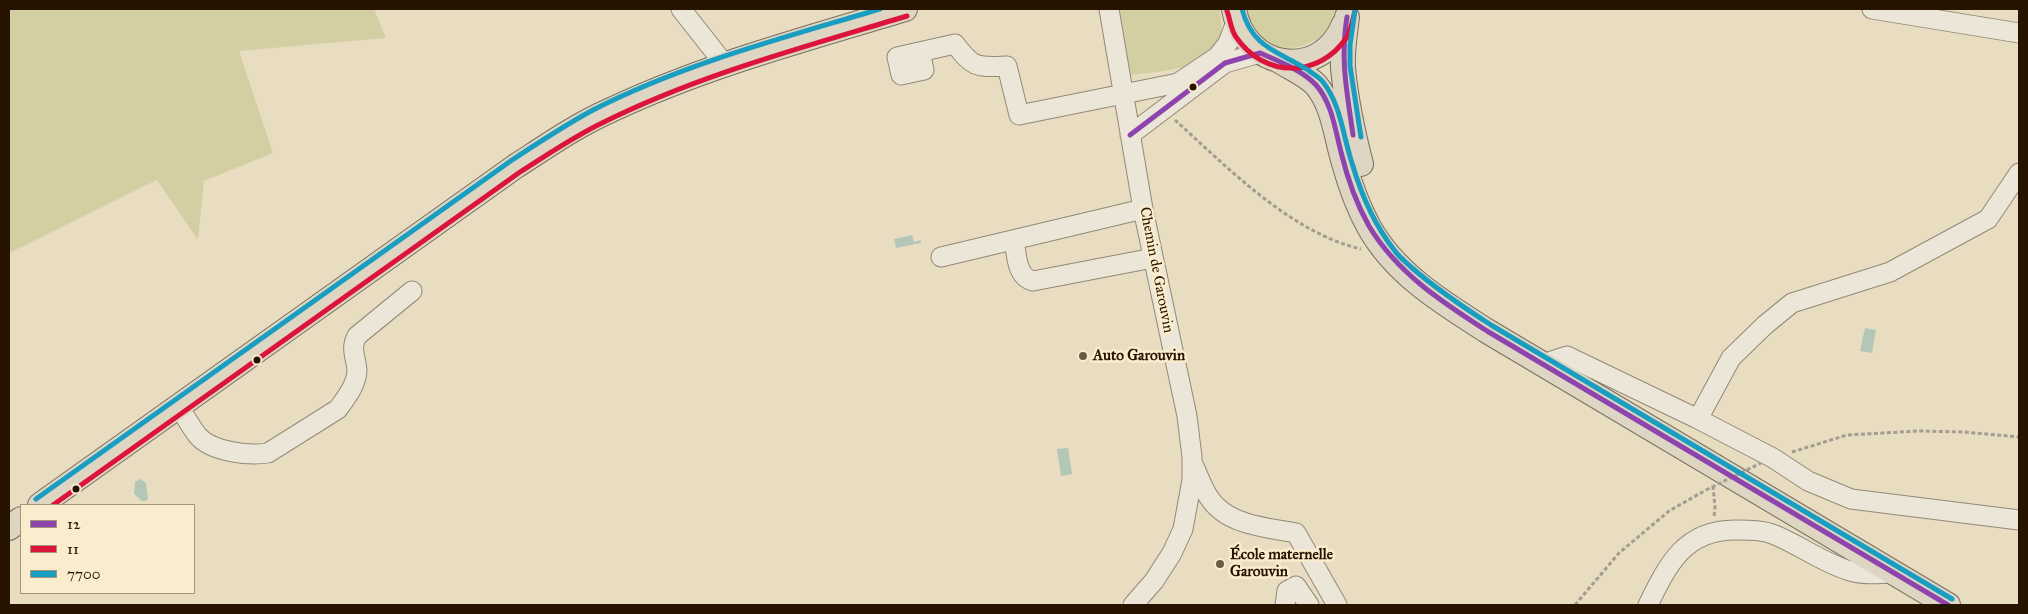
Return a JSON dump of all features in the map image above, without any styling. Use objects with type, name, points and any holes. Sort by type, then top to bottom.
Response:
[{"type":"main road","points":[[41,504],[516,166],[569,132],[611,110],[678,82],[774,49],[905,9]]},
{"type":"main road","points":[[1269,57],[1296,62],[1314,57],[1329,48],[1340,34],[1348,13]]},
{"type":"main road","points":[[1348,13],[1343,44],[1343,67],[1354,137],[1367,185],[1384,230],[1421,286]]},
{"type":"main road","points":[[1235,15],[1246,40],[1269,57],[1315,84],[1327,102],[1355,197],[1370,227],[1389,256],[1421,286],[1454,310],[1543,364],[1948,605]]},
{"type":"main road","points":[[9,528],[20,520]]},
{"type":"street","points":[[681,9],[726,66]]},
{"type":"street","name":"Chemin de Garouvin","points":[[1109,9],[1143,210],[1187,416],[1192,463],[1192,480],[1184,529],[1154,582],[1133,605]]},
{"type":"street","points":[[1872,9],[2019,33]]},
{"type":"street","points":[[920,52],[955,44],[968,61],[982,67],[1007,66],[1019,115],[1178,83],[1217,57],[1228,43],[1235,15]]},
{"type":"street","points":[[1130,135],[1225,63],[1269,57]]},
{"type":"street","points":[[1698,419],[1731,358],[1765,325],[1792,303],[1890,272],[1988,219],[2019,174]]},
{"type":"street","points":[[941,257],[1143,210]]},
{"type":"street","points":[[1014,240],[1021,274],[1026,279],[1033,281],[1153,258]]},
{"type":"street","points":[[179,407],[199,437],[206,442],[233,452],[268,453],[338,409],[355,380],[357,370],[353,350],[354,341],[357,336],[412,291]]},
{"type":"street","points":[[1543,364],[1567,356],[1698,419],[1767,460],[1808,481],[1851,499],[2019,520]]},
{"type":"street","points":[[1192,463],[1203,487],[1217,507],[1229,516],[1250,523],[1296,533],[1337,605]]},
{"type":"street","points":[[1648,605],[1657,586],[1679,551],[1693,540],[1712,533],[1732,530],[1753,530],[1773,534],[1847,570],[1862,574],[1892,572]]},
{"type":"street","points":[[1285,605],[1287,592],[1296,586],[1309,605]]},
{"type":"path","points":[[1164,110],[1239,178],[1295,220],[1345,246],[1389,256]]},
{"type":"path","points":[[1575,605],[1619,553],[1669,511],[1712,486],[1767,460],[1847,435],[1919,431],[1964,432],[2019,437]]},
{"type":"path","points":[[1712,486],[1715,507],[1712,533]]},
{"type":"shaded area","points":[[9,9],[374,9],[386,38],[239,51],[273,153],[204,181],[198,240],[157,180],[9,253]]},
{"type":"shaded area","points":[[1120,9],[1220,9],[1221,36],[1216,47],[1208,56],[1196,62],[1167,70],[1128,75],[1129,70]]},
{"type":"shaded area","points":[[1245,9],[1336,9],[1321,37],[1300,46],[1289,48],[1279,47],[1261,37],[1254,29]]},
{"type":"shaded area","points":[[912,235],[914,242],[921,240],[921,243],[896,248],[894,239]]},
{"type":"shaded area","points":[[1865,328],[1876,330],[1872,353],[1860,351]]},
{"type":"shaded area","points":[[1068,448],[1072,474],[1061,476],[1057,449]]},
{"type":"shaded area","points":[[140,479],[146,483],[148,499],[145,501],[142,501],[134,494],[135,482]]},
{"type":"transit line","name":"7700","points":[[36,499],[512,160],[572,122],[627,94],[698,65],[880,9]]},
{"type":"transit line","name":"7700","points":[[1242,9],[1246,22],[1259,40],[1277,53],[1308,70],[1323,82],[1338,111],[1349,153],[1369,209],[1381,231],[1397,253],[1420,275],[1450,298],[1491,325],[1952,599]]},
{"type":"transit line","name":"7700","points":[[1355,10],[1350,45],[1350,66],[1361,137]]},
{"type":"transit line","name":"11","points":[[1227,11],[1234,34],[1248,50],[1261,60],[1276,66],[1292,68],[1307,66],[1322,60],[1335,51],[1347,37],[1355,11]]},
{"type":"transit line","name":"11","points":[[54,504],[520,172],[560,146],[602,123],[676,90],[752,63],[907,16]]},
{"type":"transit line","name":"12","points":[[1347,17],[1344,62],[1353,135]]},
{"type":"transit line","name":"12","points":[[1260,53],[1290,66],[1316,85],[1321,92],[1332,117],[1349,180],[1364,217],[1380,243],[1422,285],[1487,331],[1948,605]]},
{"type":"transit line","name":"12","points":[[1130,135],[1225,63],[1260,53]]},
{"type":"place","name":"Auto Garouvin","points":[[1083,356]]},
{"type":"place","name":"École maternelle Garouvin","points":[[1220,564]]}]
